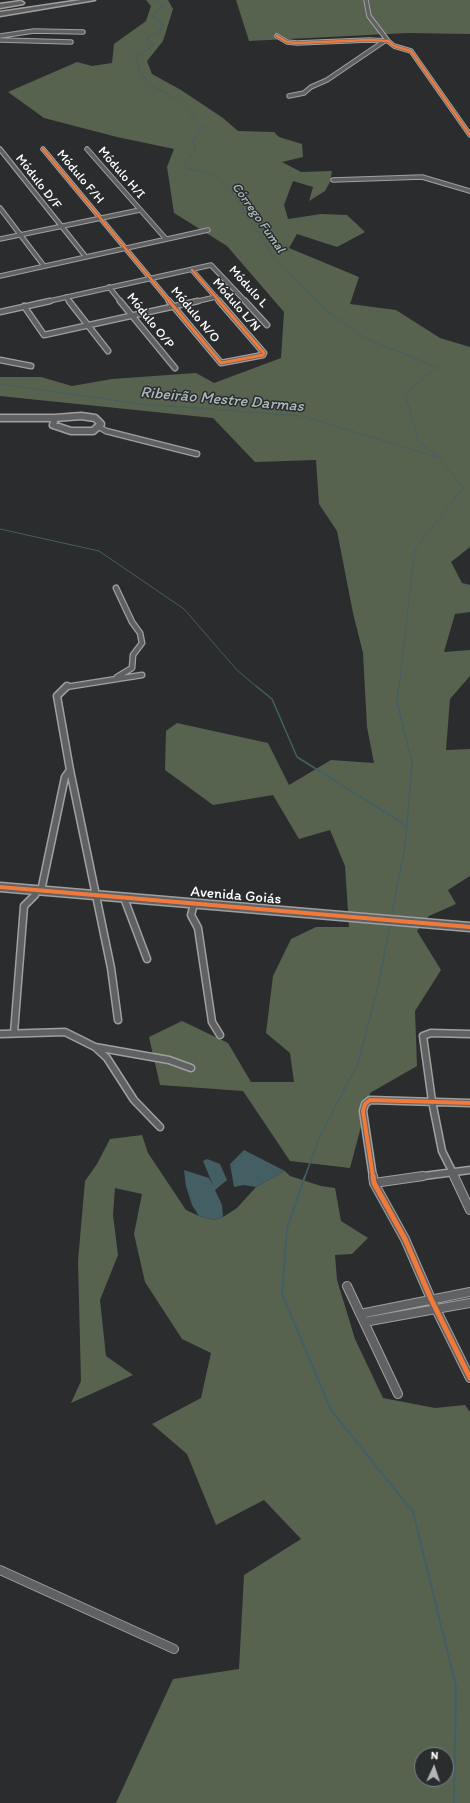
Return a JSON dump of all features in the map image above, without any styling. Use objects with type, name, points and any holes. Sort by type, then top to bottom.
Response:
[{"type":"highway","points":[[0,14],[92,0]]},
{"type":"highway","points":[[0,6],[29,2]]},
{"type":"street","points":[[366,0],[369,16],[388,42],[394,46],[411,51],[470,135]]},
{"type":"street","points":[[0,36],[34,31],[59,30],[83,32]]},
{"type":"street","points":[[277,36],[287,42],[297,43],[369,40],[388,42]]},
{"type":"street","points":[[0,40],[70,42]]},
{"type":"street","points":[[289,96],[304,94],[311,87],[327,80],[380,43],[388,42]]},
{"type":"street","name":"Módulo D/F","points":[[0,149],[86,258]]},
{"type":"street","name":"Módulo F/H","points":[[44,149],[127,249]]},
{"type":"street","name":"Módulo H/I","points":[[87,149],[166,239]]},
{"type":"street","points":[[334,180],[422,177],[454,188],[470,191]]},
{"type":"street","points":[[0,208],[44,266]]},
{"type":"street","points":[[0,239],[140,210]]},
{"type":"street","points":[[0,275],[86,258],[208,230]]},
{"type":"street","name":"Módulo N/O","points":[[127,249],[223,364]]},
{"type":"street","name":"Módulo L","points":[[192,270],[211,266],[214,267],[267,325]]},
{"type":"street","points":[[1,311],[192,270]]},
{"type":"street","name":"Módulo L/N","points":[[192,270],[264,352],[263,355],[223,364]]},
{"type":"street","name":"Módulo O/P","points":[[109,288],[175,368]]},
{"type":"street","points":[[66,297],[108,351]]},
{"type":"street","points":[[24,306],[44,335],[216,297]]},
{"type":"street","points":[[0,360],[31,366]]},
{"type":"street","points":[[0,418],[54,422],[71,431],[93,431],[101,424],[98,420],[90,417],[69,416],[54,422],[45,423],[0,422]]},
{"type":"street","points":[[99,427],[106,431],[197,454]]},
{"type":"street","points":[[115,678],[132,668],[134,655],[142,643],[140,633],[132,622],[116,588]]},
{"type":"street","points":[[118,1020],[111,968],[95,896],[57,696],[68,685],[142,675]]},
{"type":"street","points":[[14,1033],[24,906],[36,895],[39,890],[65,777],[70,770]]},
{"type":"street","name":"Avenida Goiás","points":[[0,887],[470,928]]},
{"type":"street","points":[[124,898],[147,960]]},
{"type":"street","points":[[194,904],[191,915],[198,928],[208,1002],[212,1022],[220,1035]]},
{"type":"street","points":[[0,1034],[64,1032],[95,1047],[107,1058],[134,1100],[160,1127]]},
{"type":"street","points":[[470,1034],[431,1033],[423,1036],[432,1101],[442,1151],[470,1210]]},
{"type":"street","points":[[95,1047],[169,1060],[191,1068]]},
{"type":"street","points":[[107,1058],[111,1053],[119,1050]]},
{"type":"street","points":[[470,1103],[377,1099],[370,1100],[365,1104],[362,1111],[374,1183],[405,1239],[436,1310],[470,1378]]},
{"type":"street","points":[[374,1183],[470,1170]]},
{"type":"street","points":[[347,1286],[398,1394]]},
{"type":"street","points":[[360,1314],[470,1292]]},
{"type":"street","points":[[364,1322],[470,1303]]},
{"type":"street","points":[[0,1570],[174,1649]]},
{"type":"green space","points":[[146,0],[168,0],[173,9],[163,41],[147,61],[152,74],[181,90],[223,118],[238,131],[274,132],[279,137],[302,144],[303,157],[282,162],[301,172],[332,171],[330,182],[325,191],[309,201],[313,187],[293,181],[284,205],[288,219],[321,214],[347,215],[365,232],[337,247],[297,234],[289,248],[359,277],[350,304],[396,310],[440,338],[470,347],[470,547],[451,562],[462,583],[470,585],[470,612],[455,614],[444,652],[470,650],[470,676],[450,699],[446,750],[470,749],[470,876],[448,890],[456,904],[429,916],[417,931],[441,970],[415,1011],[417,1066],[370,1093],[350,1168],[290,1161],[243,1091],[160,1085],[149,1037],[182,1021],[228,1043],[251,1082],[294,1082],[290,1053],[266,1033],[273,976],[291,939],[316,927],[349,927],[345,866],[330,830],[299,839],[273,795],[213,805],[165,770],[166,731],[177,723],[268,743],[289,785],[331,760],[374,763],[367,727],[363,653],[353,613],[337,531],[319,504],[316,460],[255,462],[213,418],[0,396],[0,377],[41,377],[72,386],[112,379],[196,373],[214,383],[281,358],[284,312],[227,246],[174,213],[167,167],[174,149],[117,137],[44,118],[8,92],[77,62],[92,66],[112,63],[114,44],[146,21],[151,6]]},
{"type":"green space","points":[[236,0],[470,0],[470,34],[408,33],[249,41]]},
{"type":"green space","points":[[142,1135],[148,1153],[186,1210],[199,1216],[214,1220],[223,1217],[237,1208],[256,1187],[285,1171],[290,1176],[321,1186],[335,1188],[341,1221],[368,1238],[352,1254],[335,1255],[337,1280],[355,1339],[383,1398],[435,1408],[465,1405],[470,1412],[470,1803],[116,1803],[173,1679],[239,1669],[244,1575],[301,1539],[264,1500],[216,1525],[187,1454],[152,1424],[201,1398],[211,1353],[182,1339],[145,1282],[134,1234],[142,1194],[115,1188],[113,1215],[118,1255],[100,1300],[106,1356],[133,1375],[71,1403],[81,1381],[78,1261],[85,1181],[97,1164],[110,1139]]},
{"type":"water","points":[[244,1150],[285,1171],[256,1187],[244,1185],[234,1187],[230,1164]]},
{"type":"water","points":[[207,1159],[220,1164],[227,1180],[215,1190],[222,1205],[223,1217],[214,1220],[199,1216],[192,1205],[186,1186],[184,1170],[209,1178],[213,1185],[203,1161]]},
{"type":"waterway","name":"Córrego Fumal","points":[[156,0],[163,6],[151,16],[161,22],[161,30],[146,38],[154,45],[136,58],[140,72],[152,86],[176,99],[204,128],[192,141],[196,150],[185,162],[186,168],[214,175],[235,197],[273,256],[327,311],[367,339],[437,367],[405,394],[419,442],[439,457],[463,488],[415,549],[399,687]]},
{"type":"waterway","name":"Ribeirão Mestre Darmas","points":[[0,384],[141,404],[302,416],[437,457]]},
{"type":"waterway","points":[[0,529],[99,551],[184,609],[237,670],[257,687]]},
{"type":"waterway","points":[[256,686],[272,699],[297,757],[407,826]]},
{"type":"waterway","name":"Ribeirão Mestre Darmas","points":[[399,686],[397,702],[412,763],[407,826]]},
{"type":"waterway","name":"Ribeirão Mestre Darmas","points":[[391,918],[405,846],[407,826]]},
{"type":"waterway","name":"Ribeirão Mestre Darmas","points":[[305,1177],[319,1138],[358,1063],[378,987],[390,924]]},
{"type":"waterway","name":"Ribeirão Mestre Darmas","points":[[305,1176],[287,1228],[282,1294],[331,1410],[413,1512],[456,1686],[454,1803]]},
{"type":"cycle path","points":[[277,36],[287,42],[297,43],[369,40],[388,41],[394,46],[411,51],[470,135]]},
{"type":"cycle path","points":[[43,149],[221,363],[223,364],[263,355],[264,353],[192,270]]},
{"type":"cycle path","points":[[0,887],[470,927]]},
{"type":"cycle path","points":[[470,1103],[377,1099],[370,1100],[365,1104],[363,1111],[374,1183],[405,1239],[431,1299],[470,1378]]}]
